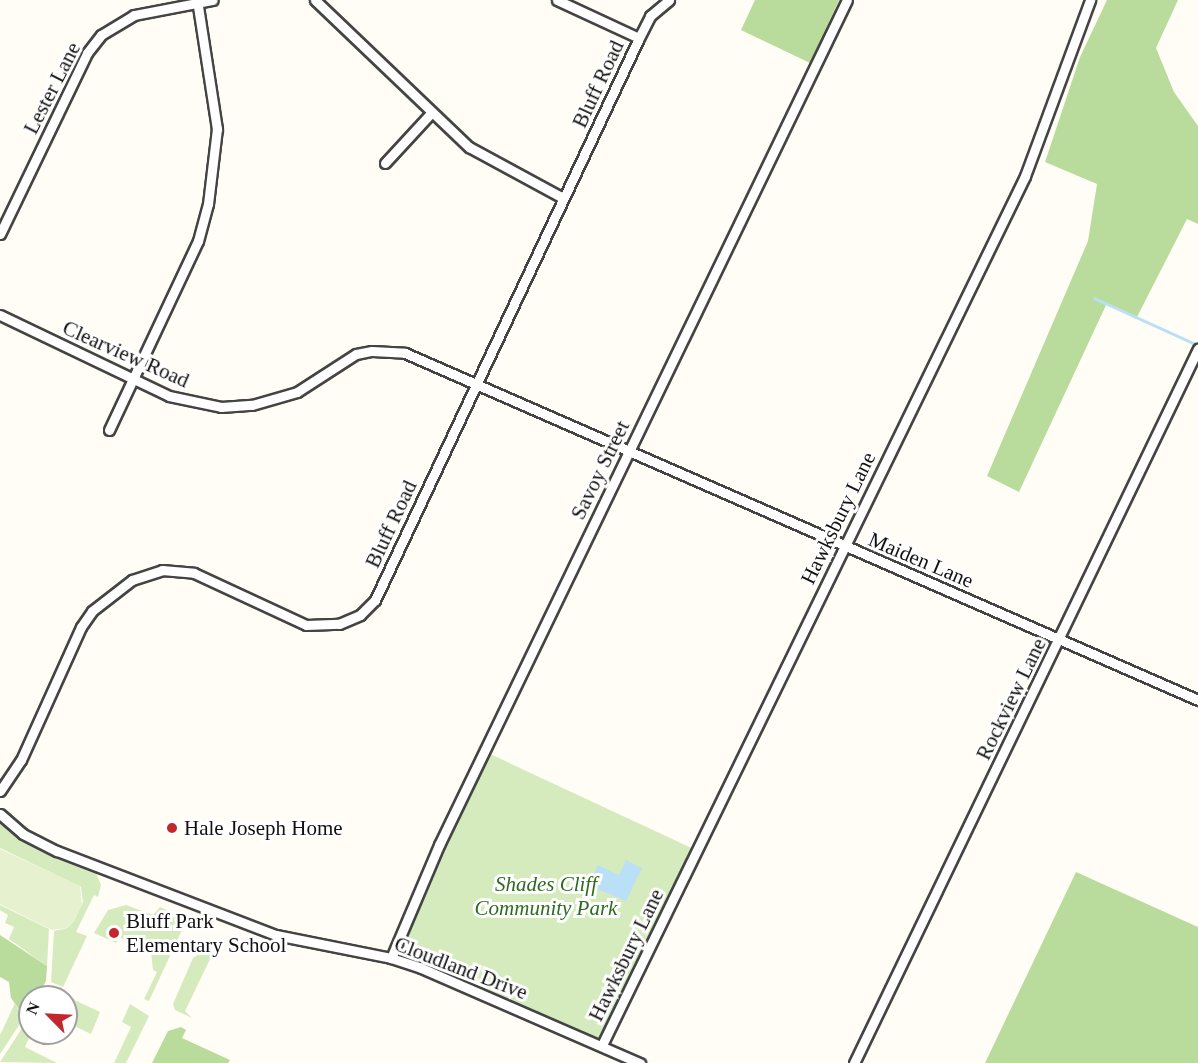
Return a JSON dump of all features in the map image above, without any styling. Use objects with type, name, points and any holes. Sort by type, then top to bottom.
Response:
[{"type":"street","name":"Lester Lane","points":[[0,234],[87,53],[101,35],[134,15],[197,1],[213,0]]},
{"type":"street","points":[[315,0],[432,112],[488,160],[563,198]]},
{"type":"street","points":[[558,0],[639,38]]},
{"type":"street","name":"Bluff Road","points":[[0,791],[21,760],[81,627],[92,611],[132,580],[162,570],[194,573],[306,625],[339,624],[360,615],[375,600],[474,385],[639,38],[650,16],[669,0]]},
{"type":"street","name":"Savoy Street","points":[[391,958],[439,845],[847,0]]},
{"type":"street","name":"Hawksbury Lane","points":[[602,1045],[782,680],[843,546],[1025,176],[1090,0]]},
{"type":"street","points":[[109,430],[198,241],[208,204],[216,129],[197,1]]},
{"type":"street","points":[[385,163],[432,112]]},
{"type":"street","name":"Clearview Road","points":[[0,315],[133,380],[194,403],[252,405],[297,392],[356,354],[389,351],[405,353],[630,452]]},
{"type":"street","name":"Rockview Lane","points":[[854,1063],[1198,349]]},
{"type":"street","name":"Maiden Lane","points":[[630,452],[1198,700]]},
{"type":"street","name":"Cloudland Drive","points":[[0,814],[23,834],[57,851],[276,935],[391,958],[602,1045],[640,1063]]},
{"type":"green space","points":[[755,0],[839,0],[810,63],[741,30]]},
{"type":"green space","points":[[1107,0],[1178,0],[1156,48],[1174,92],[1198,126],[1198,224],[1187,219],[1136,319],[1107,303],[1019,492],[987,476],[1088,241],[1097,184],[1045,162],[1080,57]]},
{"type":"green space","name":"Shades Cliff Community Park","points":[[490,754],[692,848],[602,1042],[400,948]]},
{"type":"green space","points":[[0,823],[64,860],[96,873],[101,885],[98,897],[94,895],[76,932],[87,936],[64,985],[51,982],[54,931],[67,928],[74,921],[83,902],[81,887],[0,848]]},
{"type":"green space","points":[[0,849],[80,886],[82,904],[74,921],[66,928],[52,930],[0,904]]},
{"type":"green space","points":[[1076,872],[1198,927],[1198,1063],[985,1063]]},
{"type":"green space","points":[[0,905],[49,929],[47,966],[9,939],[14,927],[5,923],[8,915],[0,910]]},
{"type":"green space","points":[[126,905],[153,915],[160,907],[187,919],[149,1001],[144,999],[157,972],[153,970],[151,952],[119,937],[116,943],[94,933],[108,910]]},
{"type":"green space","points":[[0,935],[47,966],[44,985],[18,985],[18,1008],[11,998],[9,982],[0,977]]},
{"type":"green space","points":[[208,948],[222,952],[214,951],[185,1011],[192,1018],[175,1010],[173,1004],[193,958]]},
{"type":"green space","points":[[78,1002],[100,1012],[91,1034],[78,1028]]},
{"type":"green space","points":[[15,1003],[18,1009],[18,1027],[0,1054],[0,1035]]},
{"type":"green space","points":[[130,1004],[149,1016],[126,1063],[114,1063],[131,1027],[122,1022]]},
{"type":"green space","points":[[181,1027],[186,1030],[182,1038],[230,1060],[228,1063],[152,1063],[168,1031]]},
{"type":"green space","points":[[18,1034],[18,1045],[26,1045],[25,1047],[57,1063],[0,1062]]},
{"type":"water","points":[[626,860],[642,868],[626,901],[588,885],[598,865],[619,875]]},
{"type":"waterway","points":[[1094,298],[1193,343]]},
{"type":"place","name":"Hale Joseph Home","points":[[172,828]]},
{"type":"place","name":"Bluff Park Elementary School","points":[[114,933]]}]
